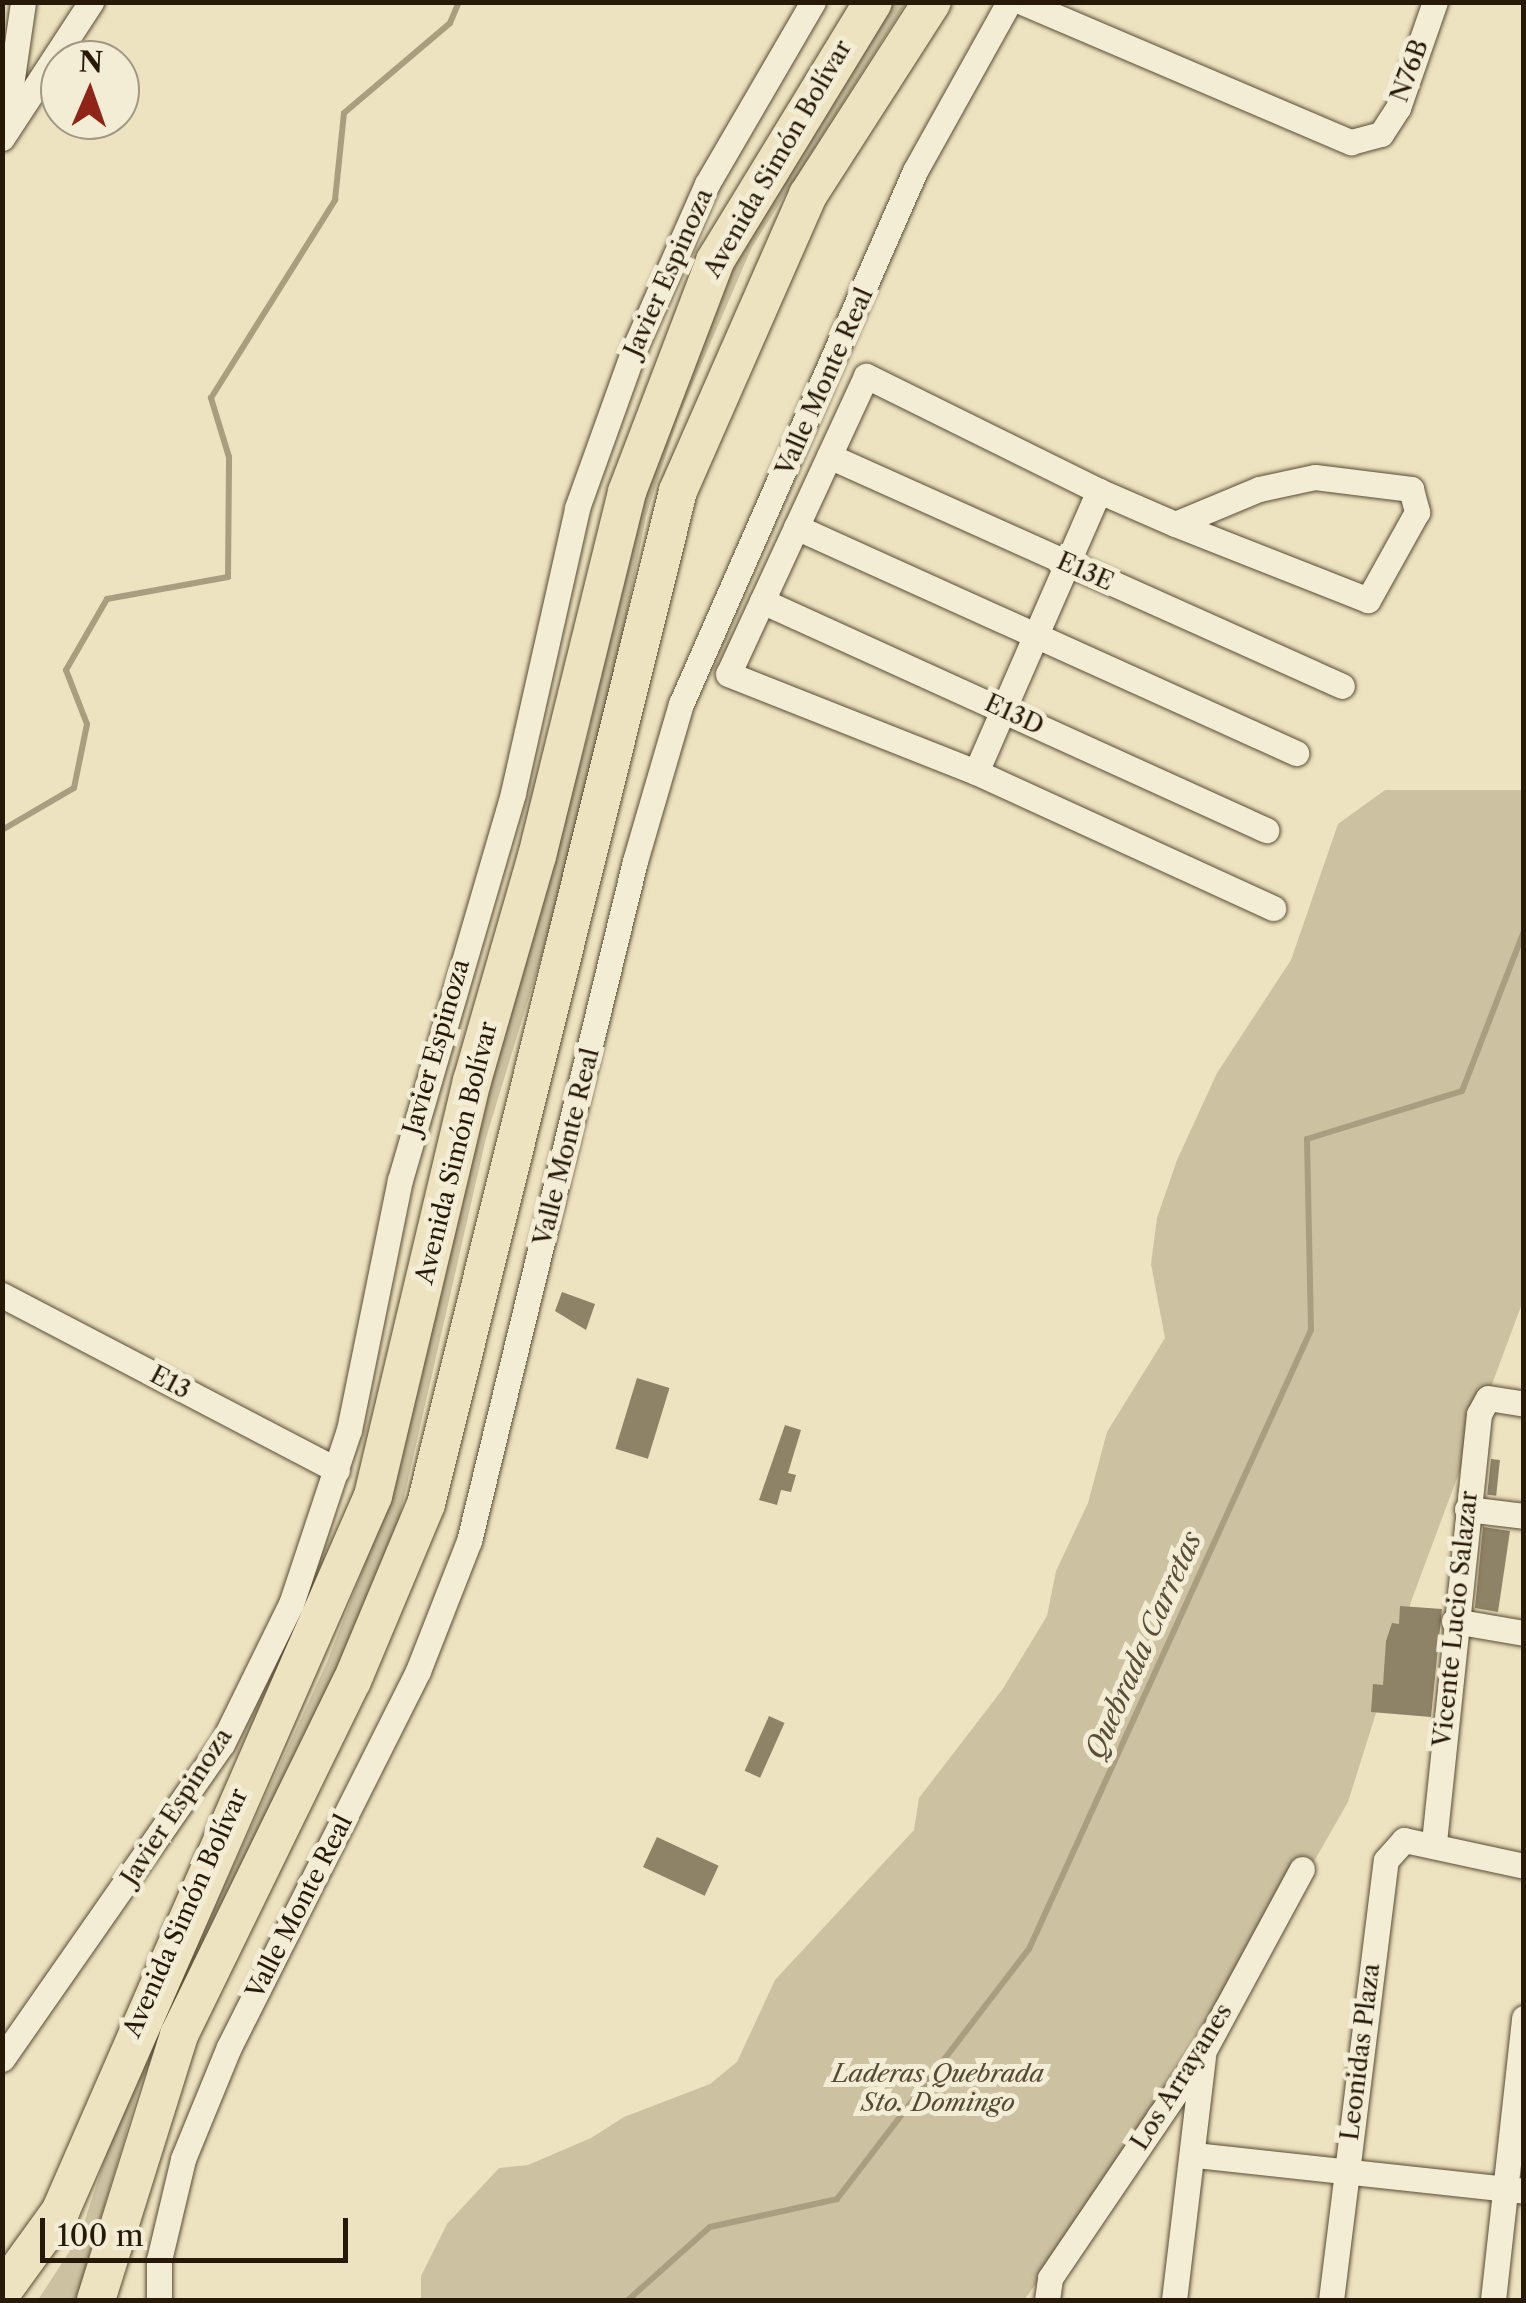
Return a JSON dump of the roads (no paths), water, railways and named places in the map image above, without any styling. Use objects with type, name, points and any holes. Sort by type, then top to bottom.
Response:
[{"type":"highway","name":"Avenida Simón Bolívar","points":[[2,2292],[60,2212],[373,1496],[472,1081],[537,856],[627,492],[715,261],[873,2]]},
{"type":"highway","name":"Avenida Simón Bolívar","points":[[96,2300],[179,2035],[352,1681],[426,1504],[678,491],[808,195],[932,2]]},
{"type":"street","points":[[3,136],[23,2]]},
{"type":"street","points":[[3,136],[91,2]]},
{"type":"street","name":"Javier Espinoza","points":[[2,2060],[222,1744],[291,1604],[337,1470],[400,1180],[513,793],[577,508],[635,347],[699,201],[813,2]]},
{"type":"street","name":"Valle Monte Real","points":[[159,2300],[159,2260],[184,2158],[229,2047],[418,1672],[469,1542],[640,844],[682,704],[915,171],[1009,2]]},
{"type":"street","name":"N76B","points":[[1022,2],[1320,134],[1351,142],[1382,134],[1398,108],[1435,2]]},
{"type":"street","points":[[1175,524],[1258,489],[1315,478],[1393,483],[1411,489],[1417,512],[1368,600],[1175,524],[1100,491],[866,376],[728,674],[976,772],[1274,908]]},
{"type":"street","name":"E13E","points":[[829,456],[1342,686]]},
{"type":"street","points":[[976,772],[1100,491]]},
{"type":"street","points":[[777,492],[797,525]]},
{"type":"street","points":[[762,526],[797,525],[1296,753]]},
{"type":"street","name":"E13D","points":[[762,600],[1266,830]]},
{"type":"street","name":"E13","points":[[2,1295],[337,1470]]},
{"type":"street","name":"Vicente Lucio Salazar","points":[[1434,1842],[1454,1621],[1479,1414],[1488,1398],[1524,1404]]},
{"type":"street","points":[[1467,1509],[1524,1516]]},
{"type":"street","points":[[1454,1621],[1524,1633]]},
{"type":"street","name":"Leonidas Plaza","points":[[1331,2300],[1386,1860],[1404,1840],[1434,1842]]},
{"type":"street","points":[[1434,1842],[1524,1866]]},
{"type":"street","name":"Los Arrayanes","points":[[1049,2290],[1203,2052],[1302,1869]]},
{"type":"street","points":[[1493,2300],[1514,2190],[1524,2018]]},
{"type":"street","points":[[1174,2300],[1195,2155],[1203,2052]]},
{"type":"street","points":[[1195,2155],[1514,2190]]},
{"type":"waterway","points":[[2,830],[74,788],[87,724],[66,670],[107,599],[228,577],[229,457],[211,398],[335,200],[344,113],[450,23],[459,2]]},
{"type":"waterway","name":"Quebrada Carretas","points":[[628,2300],[710,2227],[837,2199],[1029,1949],[1311,1330],[1307,1139],[1462,1091],[1524,931]]},
{"type":"park label","name":"Laderas Quebrada Sto. Domingo","points":[[938,2090]]}]
